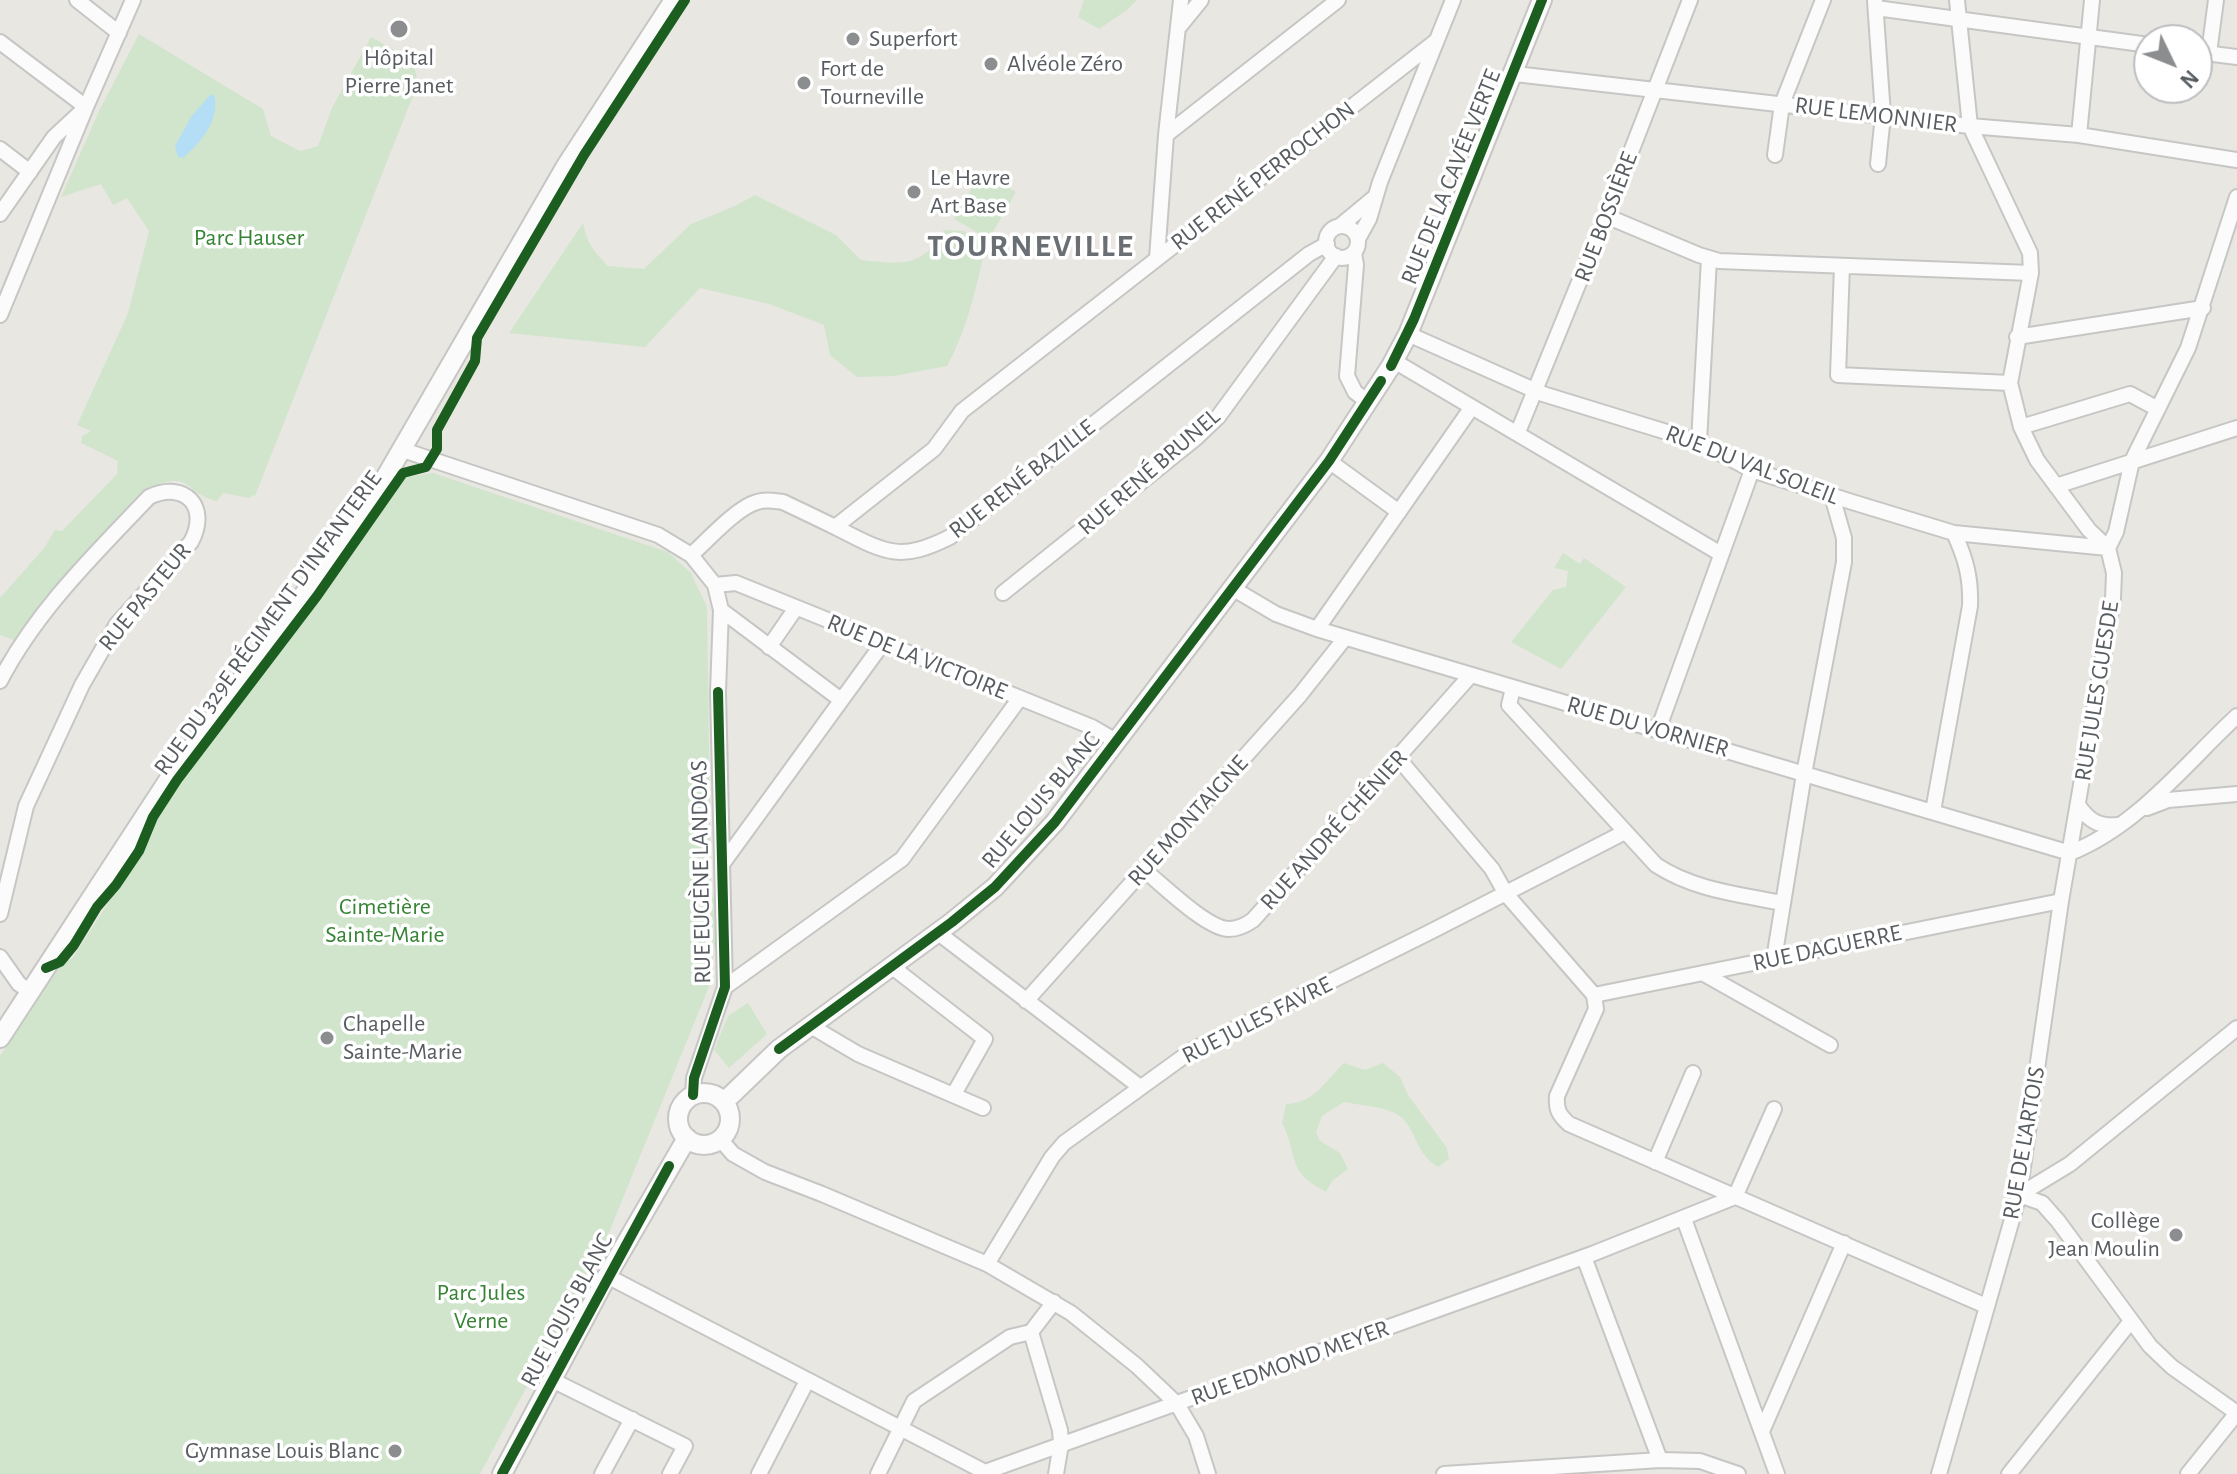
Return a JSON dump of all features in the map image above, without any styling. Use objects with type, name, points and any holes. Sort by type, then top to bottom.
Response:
[{"type":"street","points":[[77,0],[119,33]]},
{"type":"street","points":[[0,315],[133,0]]},
{"type":"street","name":"RUE DU 329E RÉGIMENT D'INFANTERIE","points":[[0,1038],[171,776],[370,504],[566,166],[674,0]]},
{"type":"street","points":[[1157,258],[1166,135],[1181,0]]},
{"type":"street","points":[[1178,29],[1201,0]]},
{"type":"street","points":[[1166,135],[1338,0]]},
{"type":"street","points":[[1376,196],[1328,235],[1331,250],[1346,257],[1356,246],[1369,219],[1453,0]]},
{"type":"street","name":"RUE DE LA CAVÉE VERTE","points":[[1232,588],[1329,461],[1394,361],[1408,334],[1515,74],[1542,0]]},
{"type":"street","name":"RUE BOSSIÈRE","points":[[1518,432],[1690,0]]},
{"type":"street","points":[[1775,155],[1782,104],[1823,0]]},
{"type":"street","points":[[1957,0],[1970,126],[2030,253],[2031,273],[2010,383],[2021,427],[2037,460],[2089,530],[2108,548],[2116,532],[2132,461],[2188,348],[2237,197]]},
{"type":"street","points":[[2079,135],[2092,0]]},
{"type":"street","points":[[2210,24],[2216,0]]},
{"type":"street","points":[[1878,164],[1883,115],[1875,4],[1958,20],[2133,43]]},
{"type":"street","name":"RUE RENÉ PERROCHON","points":[[835,527],[934,449],[962,411],[1436,41]]},
{"type":"street","points":[[0,42],[86,107]]},
{"type":"street","points":[[2213,53],[2237,57]]},
{"type":"street","name":"RUE LEMONNIER","points":[[1515,74],[1970,126],[2079,135],[2237,160]]},
{"type":"street","points":[[0,214],[54,137],[86,107]]},
{"type":"street","points":[[0,149],[30,172]]},
{"type":"street","points":[[1606,216],[1709,259],[2031,273]]},
{"type":"street","points":[[1340,226],[1349,227],[1356,246],[1347,376],[1355,392],[1368,402]]},
{"type":"street","name":"RUE RENÉ BAZILLE","points":[[691,555],[745,508],[757,502],[783,502],[878,549],[895,553],[914,552],[950,537],[1309,254],[1331,250]]},
{"type":"street","name":"RUE RENÉ BRUNEL","points":[[1003,593],[1218,417],[1331,250]]},
{"type":"street","points":[[1699,442],[1709,259]]},
{"type":"street","points":[[1842,266],[1838,375],[2010,383]]},
{"type":"street","points":[[2017,337],[2203,308]]},
{"type":"street","name":"RUE DU VAL SOLEIL","points":[[1408,334],[1535,391],[1699,442],[1752,470],[1832,496],[1954,533],[2108,548]]},
{"type":"street","points":[[1394,361],[1721,554]]},
{"type":"street","points":[[2021,427],[2130,394],[2158,409]]},
{"type":"street","points":[[1317,629],[1472,407]]},
{"type":"street","points":[[2056,486],[2237,428]]},
{"type":"street","name":"RUE EUGÈNE LANDOAS","points":[[403,450],[658,535],[691,555],[715,585],[721,610],[718,692],[725,987],[694,1078],[693,1095]]},
{"type":"street","points":[[1329,461],[1399,512]]},
{"type":"street","points":[[1658,730],[1752,470]]},
{"type":"street","name":"RUE PASTEUR","points":[[0,681],[17,648],[45,609],[149,497],[172,490],[190,499],[198,517],[197,530],[191,542],[117,624],[82,685],[44,763],[26,806],[0,914]]},
{"type":"street","points":[[1774,959],[1804,774],[1844,562],[1844,538],[1832,496]]},
{"type":"street","points":[[1933,811],[1970,606],[1971,583],[1967,561],[1954,533]]},
{"type":"street","name":"RUE JULES GUESDE","points":[[2070,853],[2113,599],[2114,573],[2108,548]]},
{"type":"street","name":"RUE DE LA VICTOIRE","points":[[715,585],[736,583],[1092,727],[1116,741]]},
{"type":"street","name":"RUE DU VORNIER","points":[[1232,588],[1276,614],[1345,638],[2070,853]]},
{"type":"street","name":"RUE LOUIS BLANC","points":[[724,1102],[767,1059],[995,887],[1026,856],[1232,588]]},
{"type":"street","points":[[769,647],[796,608]]},
{"type":"street","points":[[721,610],[841,700]]},
{"type":"street","name":"RUE MONTAIGNE","points":[[1026,1001],[1300,695],[1345,638]]},
{"type":"street","points":[[723,864],[883,643]]},
{"type":"street","name":"RUE ANDRÉ CHÉNIER","points":[[1144,870],[1210,923],[1230,929],[1242,927],[1253,920],[1470,676]]},
{"type":"street","points":[[1513,688],[1509,705],[1656,865],[1676,878],[1697,886],[1782,903]]},
{"type":"street","points":[[725,987],[902,859],[1020,698]]},
{"type":"street","points":[[2070,853],[2090,845],[2141,810],[2237,716]]},
{"type":"street","points":[[1398,758],[1492,869],[1506,894],[1594,995],[1596,1009],[1557,1096],[1559,1115],[1569,1124],[1986,1306]]},
{"type":"street","points":[[2185,767],[2181,780],[2186,799]]},
{"type":"street","points":[[2141,810],[2168,800],[2237,794]]},
{"type":"street","points":[[2078,805],[2092,821],[2103,826],[2118,825]]},
{"type":"street","name":"RUE JULES FAVRE","points":[[987,1264],[1052,1157],[1064,1143],[1194,1049],[1625,832]]},
{"type":"street","name":"RUE DE L'ARTOIS","points":[[1939,1474],[2019,1195],[2070,853]]},
{"type":"street","name":"RUE DAGUERRE","points":[[1594,995],[2061,901]]},
{"type":"street","points":[[937,932],[1140,1087]]},
{"type":"street","points":[[0,957],[19,984],[31,992]]},
{"type":"street","points":[[891,966],[985,1039],[954,1094]]},
{"type":"street","points":[[1704,974],[1830,1045]]},
{"type":"street","points":[[809,1025],[858,1054],[983,1108]]},
{"type":"street","points":[[2019,1195],[2070,1164],[2237,1028]]},
{"type":"street","points":[[1655,1162],[1693,1073]]},
{"type":"street","points":[[713,1094],[724,1102],[730,1119],[720,1139],[703,1145],[687,1138],[679,1126],[679,1111],[687,1099],[693,1095],[713,1094]]},
{"type":"street","points":[[1735,1197],[1774,1109]]},
{"type":"street","name":"RUE LOUIS BLANC","points":[[502,1474],[607,1276],[687,1138]]},
{"type":"street","points":[[720,1139],[733,1154],[765,1172],[987,1264],[1054,1302],[1129,1359],[1177,1404],[1196,1436],[1208,1474]]},
{"type":"street","points":[[2019,1195],[2042,1203],[2086,1257],[2150,1346],[2172,1367],[2237,1413],[2188,1474]]},
{"type":"street","name":"RUE EDMOND MEYER","points":[[607,1276],[985,1472],[1584,1257],[1735,1197]]},
{"type":"street","points":[[1684,1219],[1777,1474]]},
{"type":"street","points":[[1763,1429],[1844,1243]]},
{"type":"street","points":[[1584,1257],[1660,1460]]},
{"type":"street","points":[[878,1474],[914,1401],[1010,1337],[1031,1332],[1054,1302]]},
{"type":"street","points":[[2009,1474],[2131,1321]]},
{"type":"street","points":[[1031,1332],[1056,1411],[1061,1444],[1056,1474]]},
{"type":"street","points":[[552,1380],[685,1446],[670,1474]]},
{"type":"street","points":[[759,1474],[807,1381]]},
{"type":"street","points":[[602,1474],[632,1419]]},
{"type":"street","points":[[1444,1474],[1660,1460],[1700,1461],[1738,1474]]},
{"type":"green space","points":[[1084,0],[1137,0],[1099,29],[1078,17]]},
{"type":"green space","name":"Parc Hauser","points":[[139,34],[263,109],[271,136],[300,151],[318,146],[332,108],[371,37],[413,61],[418,83],[255,496],[250,498],[223,493],[217,501],[182,482],[164,482],[150,487],[39,608],[14,640],[0,635],[0,598],[45,547],[55,530],[62,531],[117,474],[118,461],[81,443],[82,436],[91,431],[77,425],[128,313],[149,231],[127,198],[113,205],[101,184],[61,197],[99,111]]},
{"type":"green space","points":[[981,172],[1016,192],[989,239],[954,219]]},
{"type":"green space","points":[[755,195],[836,235],[861,260],[899,263],[918,258],[936,243],[944,230],[964,231],[985,249],[965,324],[947,366],[894,376],[857,377],[830,355],[824,325],[769,304],[700,288],[645,347],[509,333],[583,223],[592,247],[608,266],[644,269],[691,224]]},
{"type":"green space","name":"Cimetière Sainte-Marie","points":[[433,473],[668,552],[691,573],[707,607],[711,886],[719,920],[708,989],[608,1235],[480,1474],[0,1474],[0,1056],[62,962],[72,959],[152,835],[156,820],[181,782],[343,567],[406,477]]},
{"type":"green space","points":[[1563,553],[1580,564],[1584,558],[1626,587],[1561,669],[1511,642],[1553,590],[1566,587],[1568,571],[1554,568]]},
{"type":"green space","points":[[748,1003],[767,1034],[729,1068],[714,1050],[728,1016]]},
{"type":"green space","points":[[1344,1063],[1365,1070],[1383,1063],[1400,1077],[1408,1095],[1447,1148],[1449,1159],[1438,1167],[1431,1162],[1405,1121],[1393,1112],[1344,1102],[1322,1116],[1316,1133],[1320,1141],[1340,1153],[1348,1169],[1332,1181],[1326,1192],[1305,1178],[1297,1167],[1282,1123],[1286,1104],[1312,1096]]},
{"type":"water","points":[[211,94],[215,97],[215,106],[211,124],[190,152],[183,158],[178,157],[175,146],[191,117]]},
{"type":"cycle path","points":[[46,968],[60,962],[74,945],[97,907],[139,851],[153,817],[177,780],[317,596],[403,473],[426,467],[437,449],[437,430],[475,361],[477,338],[584,155],[685,0]]},
{"type":"cycle path","points":[[1391,366],[1414,319],[1542,0]]},
{"type":"cycle path","points":[[779,1049],[995,887],[1055,822],[1329,461],[1381,381]]},
{"type":"cycle path","points":[[693,1095],[694,1078],[725,987],[718,692]]},
{"type":"cycle path","points":[[502,1474],[669,1166]]},
{"type":"place","name":"Hôpital Pierre Janet","points":[[399,29]]},
{"type":"place","name":"Superfort","points":[[853,39]]},
{"type":"place","name":"Alvéole Zéro","points":[[991,64]]},
{"type":"place","name":"Fort de Tourneville","points":[[804,83]]},
{"type":"place","name":"Le Havre Art Base","points":[[914,192]]},
{"type":"place","name":"Chapelle Sainte-Marie","points":[[327,1038]]},
{"type":"place","name":"Collège Jean Moulin","points":[[2176,1235]]},
{"type":"place","name":"Gymnase Louis Blanc","points":[[395,1451]]},
{"type":"district","name":"TOURNEVILLE","points":[[1031,246]]},
{"type":"park label","name":"Parc Jules Verne","points":[[481,1307]]}]
